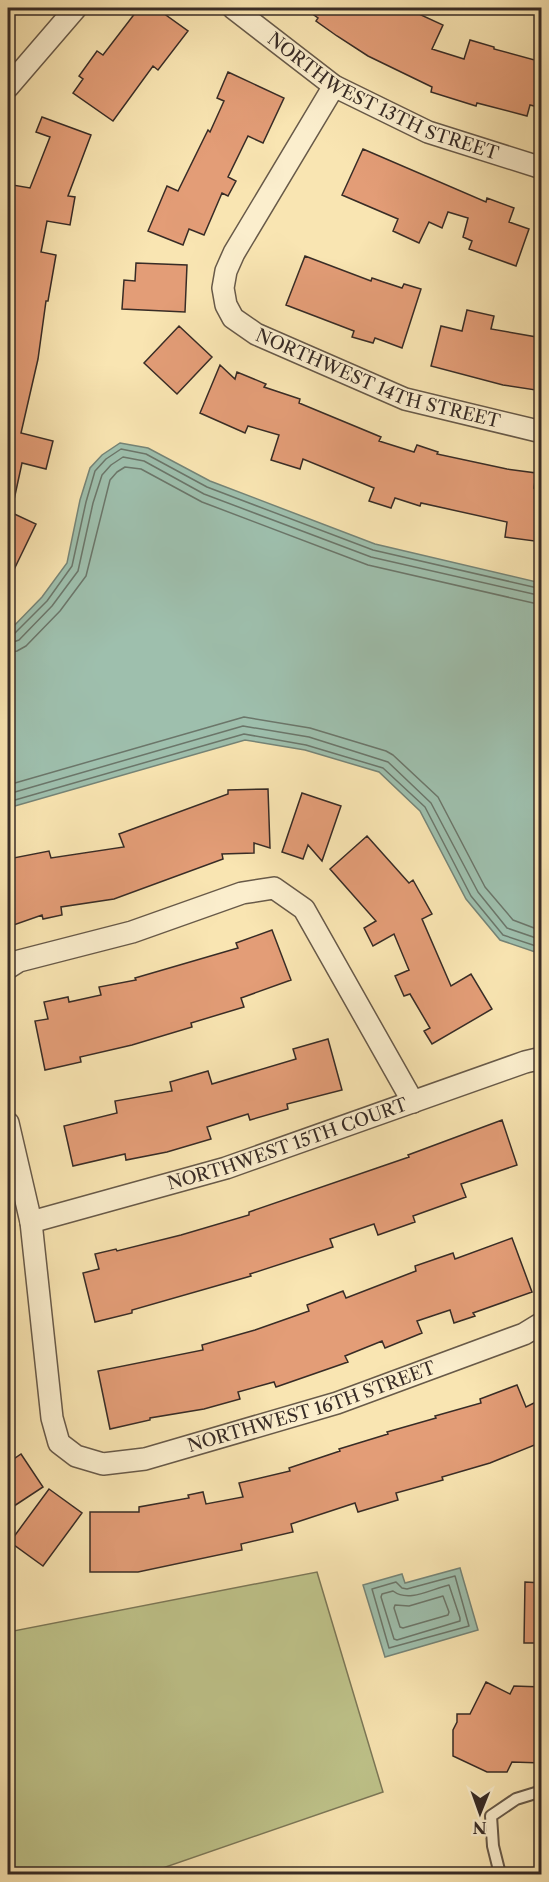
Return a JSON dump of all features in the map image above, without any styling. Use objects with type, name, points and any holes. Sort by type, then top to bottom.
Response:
[{"type":"street","points":[[8,87],[76,8]]},
{"type":"street","name":"NORTHWEST 13TH STREET","points":[[233,8],[334,86],[428,132],[542,168]]},
{"type":"street","name":"NORTHWEST 14TH STREET","points":[[334,86],[234,253],[226,271],[223,288],[226,305],[233,318],[256,334],[405,399],[542,432]]},
{"type":"street","points":[[8,968],[19,961],[132,932],[242,893],[274,888],[304,909],[413,1102]]},
{"type":"street","name":"NORTHWEST 15TH COURT","points":[[31,1222],[226,1168],[525,1062],[542,1058]]},
{"type":"street","points":[[8,1123],[31,1222]]},
{"type":"street","name":"NORTHWEST 16TH STREET","points":[[31,1222],[52,1418],[59,1443],[76,1456],[103,1464],[146,1459],[337,1403],[524,1334],[542,1323]]},
{"type":"lane","points":[[500,1875],[493,1846],[491,1816],[516,1799],[542,1791]]},
{"type":"green space","points":[[317,1572],[383,1792],[154,1871],[154,1874],[8,1874],[8,1632]]},
{"type":"water","points":[[120,443],[148,448],[210,481],[375,544],[541,583],[541,954],[500,940],[466,899],[420,811],[379,772],[305,750],[245,740],[8,808],[8,632],[42,597],[67,563],[80,500],[90,468],[102,455]]},
{"type":"water","points":[[460,1568],[478,1630],[385,1657],[363,1585],[402,1574],[405,1583]]},
{"type":"building","points":[[139,8],[156,8],[188,31],[158,70],[153,66],[113,121],[73,93],[83,79],[79,76],[97,51],[103,55]]},
{"type":"building","points":[[304,8],[406,8],[443,25],[432,49],[464,59],[470,40],[542,62],[542,108],[530,105],[527,116],[477,103],[476,106],[431,92],[432,87],[368,56],[337,36],[316,21],[318,18]]},
{"type":"building","points":[[228,72],[284,98],[263,143],[248,136],[228,177],[236,181],[228,196],[222,193],[204,235],[189,229],[183,245],[148,231],[167,186],[178,191],[208,130],[210,132],[224,101],[217,98]]},
{"type":"building","points":[[42,117],[91,135],[68,196],[75,197],[70,225],[47,221],[41,252],[56,255],[48,301],[46,301],[38,359],[21,433],[53,441],[46,469],[22,463],[14,500],[8,499],[8,215],[13,185],[30,188],[50,137],[36,132]]},
{"type":"building","points":[[363,149],[486,202],[487,198],[514,208],[509,222],[529,229],[516,266],[469,249],[472,241],[463,237],[468,218],[448,212],[442,228],[429,222],[419,243],[393,231],[398,219],[342,195]]},
{"type":"building","points":[[305,256],[371,281],[372,278],[402,288],[404,284],[421,289],[402,348],[375,338],[373,343],[352,337],[354,331],[286,305]]},
{"type":"building","points":[[136,263],[187,265],[185,312],[122,309],[124,280],[135,281]]},
{"type":"building","points":[[467,310],[494,316],[491,329],[542,338],[542,391],[503,385],[431,366],[441,326],[462,331]]},
{"type":"building","points":[[179,326],[212,357],[177,394],[144,363]]},
{"type":"building","points":[[220,365],[235,379],[237,372],[266,384],[264,387],[300,399],[299,403],[381,437],[379,441],[414,452],[417,445],[438,452],[437,454],[536,473],[534,488],[542,489],[542,542],[505,537],[507,522],[421,503],[420,506],[395,498],[391,508],[369,501],[374,488],[303,459],[300,469],[271,460],[279,435],[248,426],[245,433],[200,413]]},
{"type":"building","points":[[8,511],[36,524],[8,582]]},
{"type":"building","points":[[268,789],[270,848],[254,843],[254,853],[222,854],[223,859],[114,899],[61,907],[62,915],[43,919],[42,915],[8,927],[8,859],[49,851],[51,858],[124,847],[119,834],[228,794],[228,790]]},
{"type":"building","points":[[302,793],[341,806],[322,861],[308,845],[303,859],[282,852]]},
{"type":"building","points":[[367,836],[409,883],[413,880],[432,914],[422,919],[451,986],[471,974],[492,1009],[432,1044],[424,1031],[430,1028],[410,994],[404,996],[395,976],[409,970],[394,934],[373,946],[364,928],[376,921],[330,869]]},
{"type":"building","points":[[272,930],[291,980],[241,998],[244,1007],[191,1023],[192,1027],[132,1045],[80,1057],[81,1062],[45,1070],[35,1021],[48,1019],[44,1002],[68,997],[69,1002],[101,995],[99,987],[136,980],[135,978],[238,948],[236,943]]},
{"type":"building","points":[[328,1039],[342,1090],[287,1104],[288,1109],[250,1120],[248,1114],[207,1127],[211,1139],[167,1152],[126,1160],[125,1154],[73,1166],[64,1126],[117,1113],[115,1101],[172,1091],[170,1082],[208,1071],[212,1084],[296,1059],[293,1049]]},
{"type":"building","points":[[502,1120],[517,1165],[461,1184],[466,1197],[413,1216],[415,1222],[378,1235],[374,1224],[330,1239],[333,1247],[250,1274],[251,1276],[132,1310],[132,1313],[95,1322],[83,1273],[99,1269],[95,1254],[116,1249],[117,1251],[181,1235],[249,1215],[249,1212],[409,1157],[408,1155]]},
{"type":"building","points":[[512,1238],[532,1292],[473,1313],[475,1316],[454,1323],[450,1310],[417,1321],[422,1333],[385,1348],[382,1341],[345,1356],[348,1362],[276,1387],[274,1382],[238,1392],[240,1399],[110,1429],[98,1371],[203,1350],[202,1345],[309,1311],[307,1305],[343,1291],[346,1298],[416,1271],[415,1266],[453,1253],[455,1259]]},
{"type":"building","points":[[517,1385],[526,1407],[542,1399],[542,1442],[490,1463],[442,1477],[443,1480],[396,1493],[398,1500],[358,1512],[355,1503],[291,1524],[293,1532],[241,1544],[242,1550],[138,1572],[90,1572],[90,1512],[139,1512],[139,1507],[189,1498],[188,1495],[203,1492],[206,1504],[243,1497],[239,1483],[290,1471],[289,1468],[340,1451],[339,1449],[436,1418],[435,1416],[481,1403],[480,1399]]},
{"type":"building","points":[[21,1454],[43,1487],[8,1510],[8,1463]]},
{"type":"building","points":[[49,1489],[82,1513],[43,1566],[10,1542]]},
{"type":"building","points":[[525,1582],[542,1583],[542,1643],[524,1643]]},
{"type":"building","points":[[486,1682],[510,1694],[514,1686],[542,1687],[542,1763],[512,1762],[507,1772],[487,1772],[453,1756],[453,1730],[457,1722],[457,1714],[470,1714]]}]
